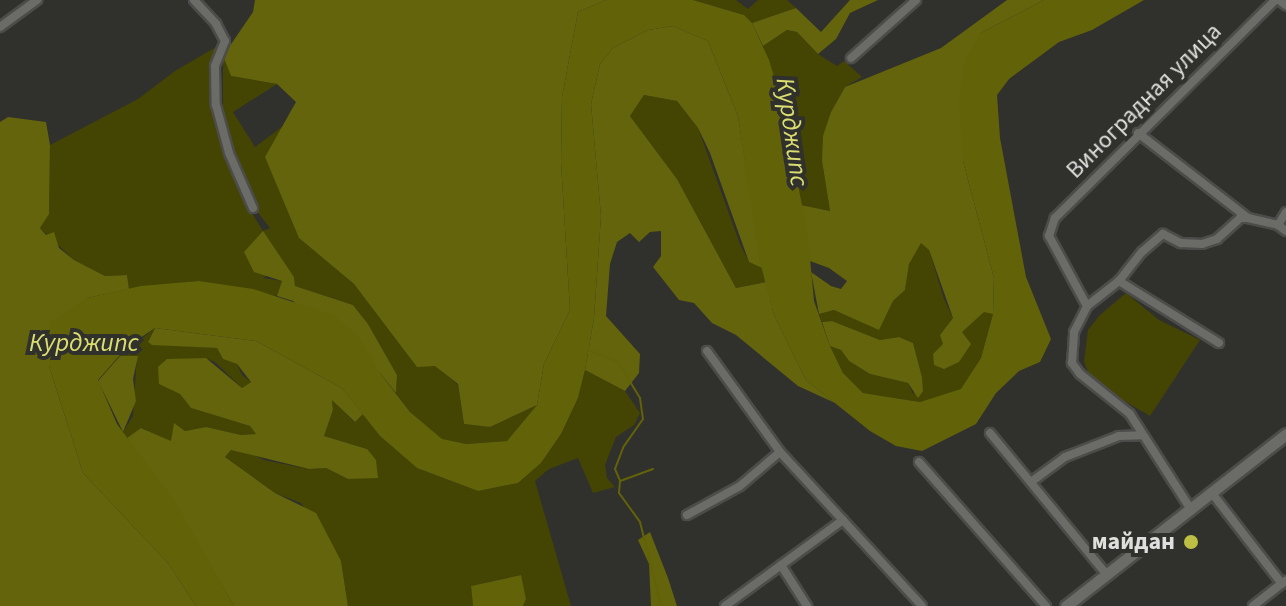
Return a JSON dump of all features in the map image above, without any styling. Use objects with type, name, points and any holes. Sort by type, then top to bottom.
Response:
[{"type":"main road","points":[[1066,606],[1286,434]]},
{"type":"street","points":[[0,27],[37,0]]},
{"type":"street","points":[[194,0],[216,24],[225,41],[215,66],[216,105],[229,153],[253,208]]},
{"type":"street","points":[[851,58],[916,0]]},
{"type":"street","points":[[1277,0],[1286,5]]},
{"type":"street","name":"Виноградная улица","points":[[1087,306],[1049,236],[1055,218],[1138,133],[1277,0]]},
{"type":"street","points":[[1138,133],[1248,218]]},
{"type":"street","points":[[1190,508],[1119,403],[1080,374],[1072,363],[1074,332],[1087,306],[1119,281],[1142,252],[1163,234],[1181,243],[1202,244],[1217,239],[1240,218],[1282,228],[1286,212]]},
{"type":"street","points":[[1119,281],[1219,343]]},
{"type":"street","points":[[707,351],[780,452],[922,606]]},
{"type":"street","points":[[1031,482],[1065,457],[1130,432],[1142,435]]},
{"type":"street","points":[[990,433],[1107,575]]},
{"type":"street","points":[[687,515],[740,486],[780,452]]},
{"type":"street","points":[[919,462],[1046,606]]},
{"type":"street","points":[[1211,492],[1284,582],[1253,606]]},
{"type":"street","points":[[725,606],[843,520]]},
{"type":"street","points":[[781,565],[807,606]]},
{"type":"shaded area","points":[[255,0],[606,0],[578,12],[562,97],[561,162],[570,310],[544,364],[537,405],[490,427],[464,424],[458,384],[435,366],[417,367],[354,284],[299,238],[265,157],[296,102],[277,84],[231,76],[223,56],[253,12]]},
{"type":"shaded area","points":[[693,0],[736,0],[748,9],[758,0],[787,0],[796,8],[752,23],[744,15]]},
{"type":"shaded area","points":[[850,0],[878,0],[850,13],[836,39],[818,54],[797,32],[787,30],[763,46],[752,23],[796,8],[821,32]]},
{"type":"shaded area","points":[[1007,0],[1044,0],[981,33],[963,161],[994,278],[993,314],[984,312],[962,332],[971,344],[959,362],[944,369],[934,365],[933,354],[943,344],[940,335],[953,318],[929,250],[921,243],[909,264],[905,290],[893,301],[879,330],[834,310],[819,314],[811,272],[841,289],[847,281],[829,268],[810,261],[801,205],[830,211],[822,161],[823,136],[831,112],[845,87],[941,48]]},
{"type":"shaded area","points":[[673,26],[708,41],[738,116],[762,268],[749,262],[710,153],[698,128],[677,101],[644,95],[630,116],[677,179],[736,288],[766,282],[774,315],[806,380],[835,403],[798,386],[736,335],[712,323],[694,303],[679,300],[653,267],[661,256],[661,231],[650,232],[639,242],[630,233],[617,242],[610,264],[606,316],[640,354],[639,373],[625,391],[585,370],[594,318],[601,216],[591,104],[600,64],[613,48],[648,30]]},
{"type":"shaded area","points":[[787,30],[797,32],[818,54],[837,66],[844,61],[862,77],[845,87],[831,112],[822,161],[830,211],[801,205],[783,106],[763,46]]},
{"type":"shaded area","points":[[218,46],[213,103],[247,205],[263,231],[270,228],[256,210],[223,118],[223,56],[231,76],[277,84],[233,112],[255,147],[283,126],[293,107],[310,128],[299,238],[354,284],[417,366],[435,365],[458,385],[464,424],[490,427],[537,405],[507,441],[466,444],[442,440],[410,412],[396,393],[397,375],[368,324],[353,305],[295,286],[294,277],[284,265],[263,278],[282,281],[277,296],[199,281],[129,289],[127,275],[105,276],[74,260],[40,228],[49,213],[50,145],[138,99],[175,71]]},
{"type":"shaded area","points":[[644,95],[677,101],[698,128],[740,244],[749,262],[762,268],[766,282],[736,288],[677,179],[630,116]]},
{"type":"shaded area","points":[[8,117],[46,122],[50,145],[49,214],[40,228],[46,235],[54,232],[59,248],[74,260],[105,276],[127,275],[129,289],[87,298],[49,366],[83,473],[168,563],[196,606],[0,606],[0,122]]},
{"type":"shaded area","points":[[263,231],[294,277],[295,286],[353,305],[368,324],[397,375],[396,393],[380,373],[293,301],[277,296],[282,281],[254,272],[244,252]]},
{"type":"shaded area","points":[[921,242],[929,250],[953,318],[940,335],[961,332],[984,311],[993,314],[981,358],[961,390],[920,402],[863,393],[843,373],[830,346],[841,350],[849,361],[870,374],[908,383],[913,394],[922,377],[913,343],[899,337],[880,340],[832,321],[822,322],[819,314],[834,310],[879,329],[893,301],[905,290],[909,263]]},
{"type":"shaded area","points":[[1126,293],[1159,320],[1200,340],[1150,416],[1116,396],[1089,374],[1084,362],[1088,330]]},
{"type":"shaded area","points":[[832,321],[880,340],[899,337],[913,343],[922,377],[923,391],[918,398],[908,383],[870,374],[849,361],[841,350],[830,346],[822,322]]},
{"type":"shaded area","points":[[155,328],[148,341],[152,344],[217,348],[223,359],[237,364],[242,375],[251,382],[242,388],[215,362],[205,358],[191,359],[180,394],[191,408],[250,426],[257,434],[241,435],[206,427],[185,431],[174,424],[172,442],[142,428],[127,438],[123,432],[133,416],[137,356],[120,356]]},
{"type":"shaded area","points":[[155,328],[256,341],[342,388],[363,414],[355,422],[332,400],[333,410],[324,436],[367,449],[376,460],[378,478],[348,479],[326,468],[309,469],[231,450],[225,457],[275,493],[316,513],[341,561],[348,606],[234,606],[188,527],[127,438],[141,428],[171,441],[174,423],[185,431],[206,427],[241,435],[256,434],[250,426],[191,408],[180,394],[159,384],[158,367],[167,359],[206,358],[242,388],[251,382],[237,364],[223,359],[217,348],[152,345],[148,342]]},
{"type":"shaded area","points":[[120,356],[138,356],[133,379],[136,401],[123,432],[98,381]]},
{"type":"shaded area","points":[[585,370],[625,391],[640,413],[634,425],[616,437],[605,465],[607,478],[615,487],[593,493],[578,458],[549,469],[535,481],[571,606],[523,606],[526,599],[520,575],[471,586],[473,606],[348,606],[341,561],[301,503],[275,493],[225,457],[231,450],[250,453],[264,460],[308,469],[326,468],[348,479],[367,449],[324,436],[333,410],[332,399],[354,422],[363,414],[380,436],[417,468],[478,491],[518,483],[541,463],[561,434],[578,398]]},
{"type":"shaded area","points":[[650,532],[677,606],[651,606],[649,564],[638,540]]},
{"type":"water","name":"Курджипс","points":[[606,0],[693,0],[744,15],[752,23],[769,60],[783,106],[808,237],[814,301],[830,346],[843,373],[863,393],[920,402],[961,389],[981,358],[993,314],[994,278],[963,161],[959,100],[965,60],[981,33],[1044,0],[1144,0],[1092,30],[1059,42],[1009,79],[997,95],[1000,138],[1026,277],[1051,339],[1040,362],[1019,371],[996,393],[976,424],[922,451],[896,446],[870,431],[806,380],[774,315],[759,258],[738,116],[708,41],[673,26],[648,30],[613,48],[600,64],[591,104],[601,216],[594,318],[585,370],[578,398],[561,434],[541,463],[518,483],[478,491],[417,468],[380,436],[342,388],[256,341],[155,328],[128,346],[98,380],[117,424],[176,503],[234,606],[196,606],[168,563],[83,473],[49,366],[49,323],[87,298],[141,286],[199,281],[253,289],[333,315],[359,337],[380,373],[410,412],[442,439],[466,444],[507,441],[537,405],[544,364],[570,310],[561,162],[562,97],[578,12]]},
{"type":"water","points":[[521,575],[526,599],[523,606],[473,606],[471,586]]},
{"type":"waterway","points":[[588,350],[618,362],[640,398],[643,419],[623,448],[615,469],[620,481]]},
{"type":"waterway","points":[[653,469],[620,481],[619,493],[640,522],[661,606]]},
{"type":"place","name":"майдан","points":[[1191,542]]}]
